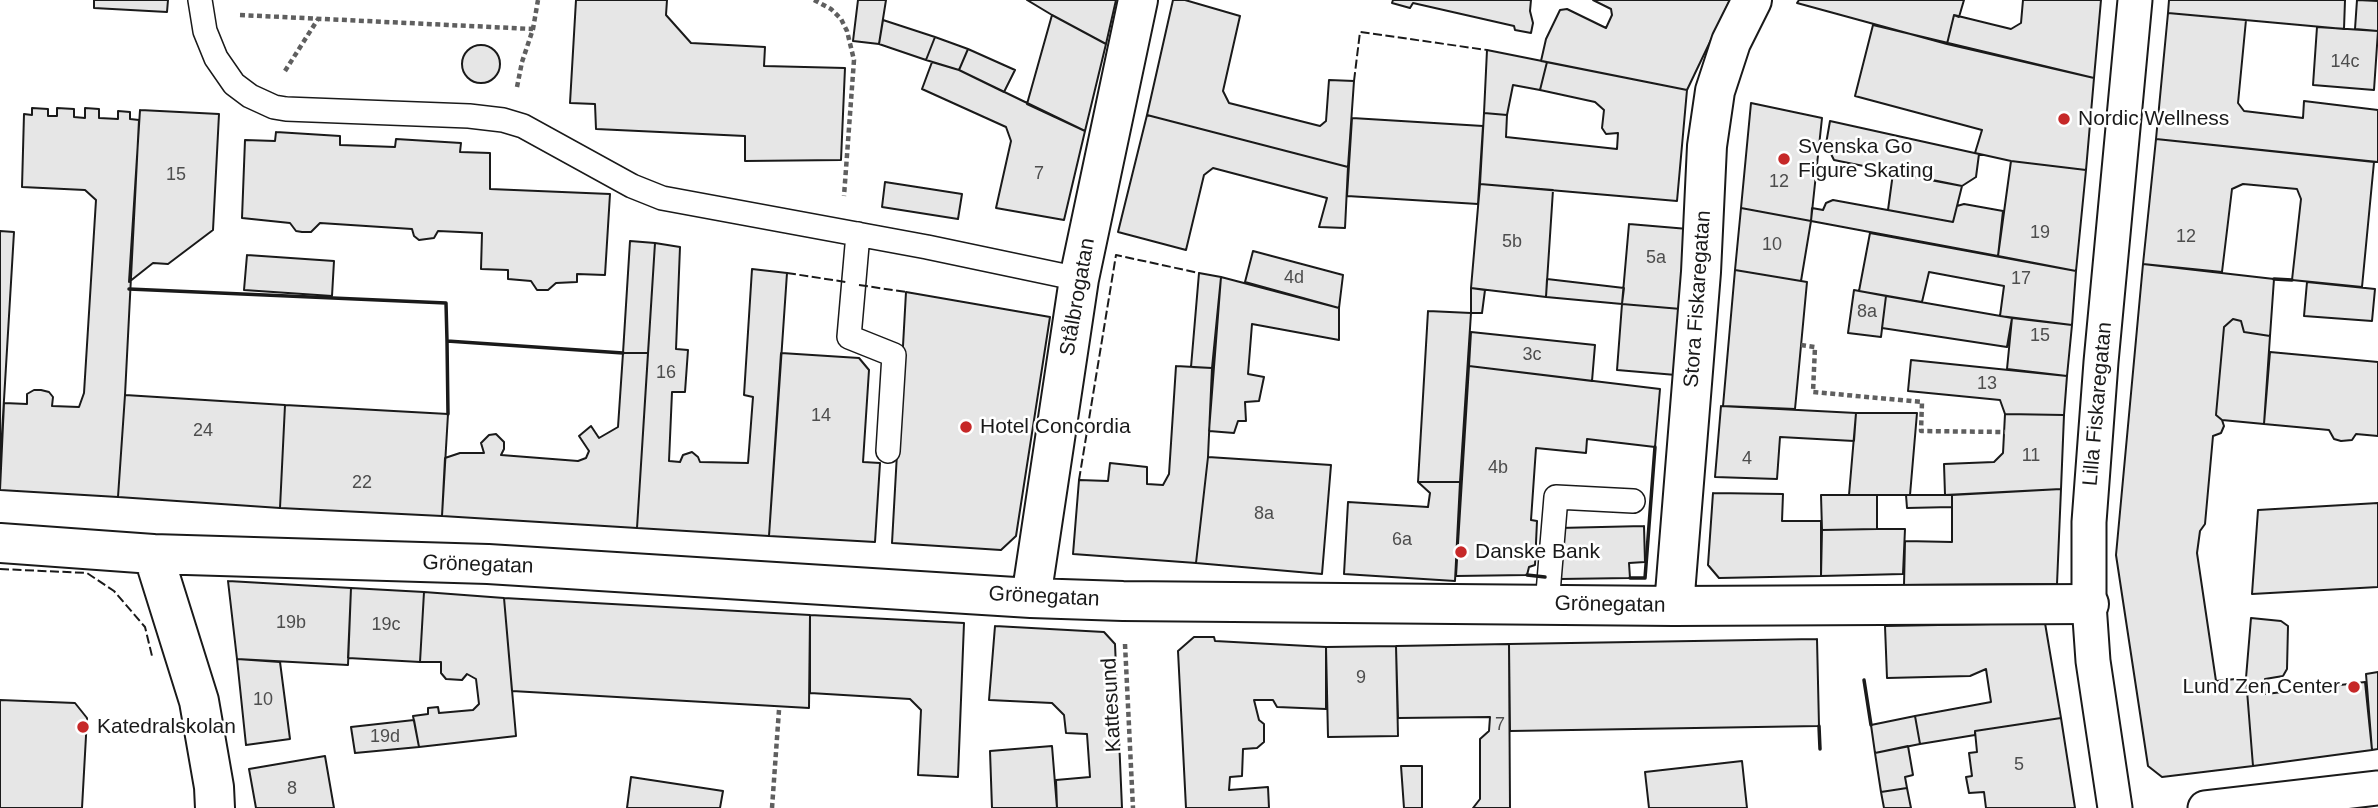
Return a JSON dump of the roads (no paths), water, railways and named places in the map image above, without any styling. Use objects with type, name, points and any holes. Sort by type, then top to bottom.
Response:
[{"type":"street","name":"Stålbrogatan","points":[[1031,597],[1079,279],[1138,0]]},
{"type":"street","name":"Stora Fiskaregatan","points":[[1674,606],[1701,272],[1707,146],[1715,91],[1731,42],[1752,0]]},
{"type":"street","name":"Lilla Fiskaregatan","points":[[2115,808],[2093,661],[2088,604],[2089,523],[2135,0]]},
{"type":"street","name":"Grönegatan","points":[[0,543],[153,554],[488,564],[1123,601],[1674,606],[2088,604]]},
{"type":"street","points":[[153,554],[199,701],[214,787],[215,808]]},
{"type":"street","points":[[2205,808],[2378,788]]},
{"type":"lane","points":[[201,7],[205,32],[216,58],[234,84],[264,102],[286,109],[470,116],[511,122],[632,186],[662,198],[1079,279]]},
{"type":"lane","points":[[850,233],[849,337],[894,355],[888,451]]},
{"type":"lane","points":[[1548,605],[1556,497],[1633,501]]},
{"type":"place","name":"Nordic Wellness","points":[[2064,119]]},
{"type":"place","name":"Svenska Go Figure Skating","points":[[1784,159]]},
{"type":"place","name":"Hotel Concordia","points":[[966,427]]},
{"type":"place","name":"Danske Bank","points":[[1461,552]]},
{"type":"place","name":"Lund Zen Center","points":[[2354,687]]},
{"type":"place","name":"Katedralskolan","points":[[83,727]]}]
